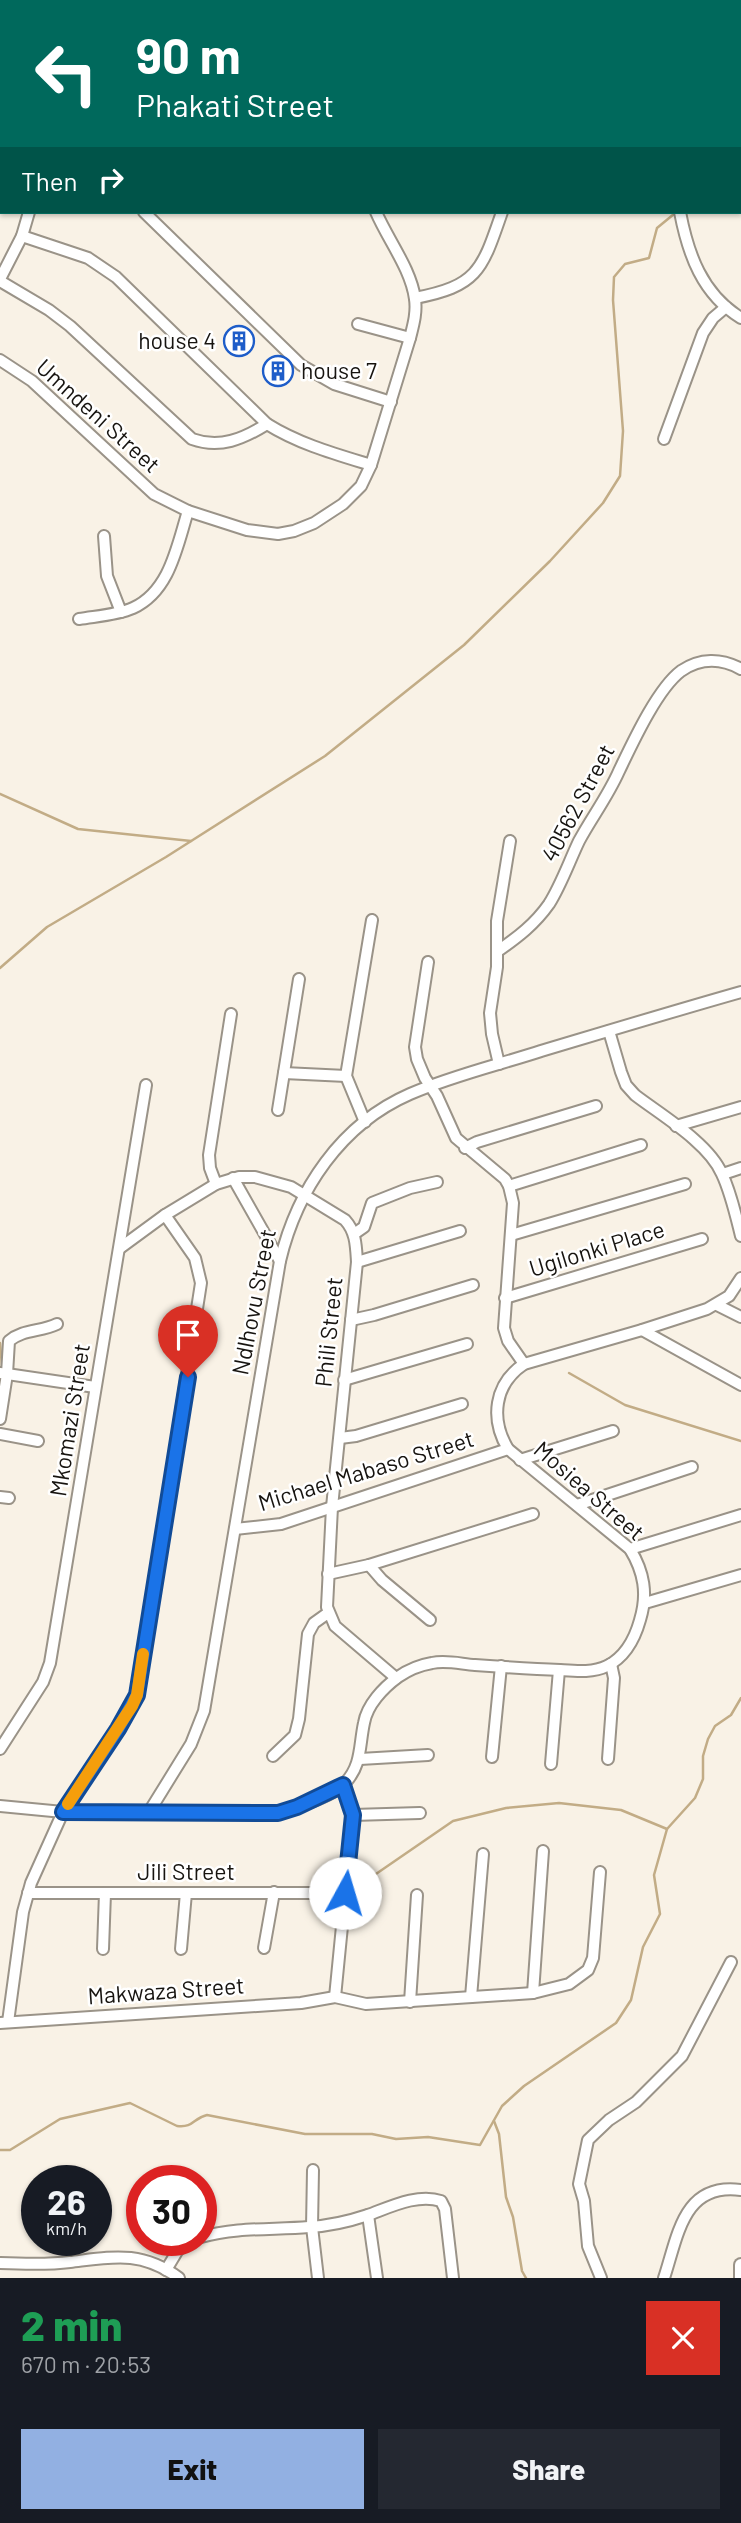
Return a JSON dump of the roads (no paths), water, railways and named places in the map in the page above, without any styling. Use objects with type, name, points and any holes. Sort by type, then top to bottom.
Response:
[{"type":"street","points":[[28,214],[22,236],[0,280],[70,326],[192,439],[214,444],[226,443],[249,435],[267,424]]},
{"type":"street","points":[[146,214],[301,365],[334,384],[391,402]]},
{"type":"street","name":"Umndeni Street","points":[[0,360],[32,381],[147,489],[188,511],[262,534],[294,531],[314,523],[352,496],[365,480],[410,338],[415,298],[409,279],[377,214]]},
{"type":"street","points":[[415,298],[444,293],[473,276],[489,249],[501,214]]},
{"type":"street","points":[[681,214],[693,261],[704,283],[726,307],[741,318]]},
{"type":"street","points":[[22,236],[88,258],[116,277],[267,424],[304,443],[371,465]]},
{"type":"street","points":[[664,439],[703,333],[713,318],[726,307]]},
{"type":"street","points":[[358,324],[410,338]]},
{"type":"street","points":[[79,619],[121,612],[155,593],[169,568],[188,511]]},
{"type":"street","points":[[104,536],[107,576],[121,612]]},
{"type":"street","name":"40562 Street","points":[[498,951],[531,926],[550,902],[650,712],[675,677],[688,668],[716,660],[741,669]]},
{"type":"street","points":[[499,1064],[490,1013],[498,951],[497,921],[510,841]]},
{"type":"street","points":[[365,1122],[346,1076],[372,920]]},
{"type":"street","points":[[428,962],[415,1048],[417,1059],[456,1138],[501,1175],[509,1185],[513,1203],[505,1298],[505,1333],[524,1364],[642,1331],[717,1305],[729,1296],[741,1278]]},
{"type":"street","points":[[278,1110],[299,979]]},
{"type":"street","name":"Ndlhovu Street","points":[[149,1812],[191,1744],[202,1720],[263,1353],[286,1236],[304,1194],[336,1149],[365,1122],[396,1101],[431,1086],[741,992]]},
{"type":"street","points":[[216,1184],[209,1155],[231,1014]]},
{"type":"street","points":[[609,1031],[626,1084],[703,1148],[723,1174],[740,1232]]},
{"type":"street","points":[[284,1073],[346,1076]]},
{"type":"street","name":"Mkomazi Street","points":[[0,1749],[43,1682],[50,1663],[146,1085]]},
{"type":"street","points":[[465,1148],[596,1106]]},
{"type":"street","points":[[676,1126],[741,1107]]},
{"type":"street","points":[[509,1185],[640,1145]]},
{"type":"street","points":[[723,1174],[741,1168]]},
{"type":"street","points":[[120,1248],[165,1215],[216,1184],[233,1178],[255,1177],[291,1187],[345,1220],[354,1234],[364,1227],[372,1203],[410,1188],[437,1182]]},
{"type":"street","points":[[233,1178],[281,1261]]},
{"type":"street","points":[[510,1235],[685,1184]]},
{"type":"street","points":[[4,2023],[28,1893],[63,1812],[118,1729],[137,1695],[201,1283],[195,1258],[165,1215]]},
{"type":"street","points":[[357,1262],[460,1231]]},
{"type":"street","name":"Phili Street","points":[[328,1614],[332,1507],[357,1262],[354,1234]]},
{"type":"street","name":"Ugilonki Place","points":[[505,1298],[702,1239]]},
{"type":"street","points":[[351,1320],[473,1285]]},
{"type":"street","points":[[717,1305],[741,1317]]},
{"type":"street","points":[[0,1419],[7,1349],[11,1339],[57,1324]]},
{"type":"street","points":[[642,1331],[741,1385]]},
{"type":"street","points":[[344,1380],[467,1344]]},
{"type":"street","name":"Mosiea Street","points":[[524,1364],[513,1371],[498,1398],[497,1425],[508,1449],[630,1549],[642,1576],[646,1593],[638,1630],[628,1647],[611,1664]]},
{"type":"street","points":[[4,1373],[95,1387]]},
{"type":"street","points":[[340,1438],[356,1436],[462,1404]]},
{"type":"street","points":[[520,1460],[613,1431]]},
{"type":"street","points":[[0,1434],[38,1441]]},
{"type":"street","name":"Michael Mabaso Street","points":[[235,1529],[281,1524],[508,1449]]},
{"type":"street","points":[[577,1505],[692,1467]]},
{"type":"street","points":[[328,1574],[369,1565],[533,1514]]},
{"type":"street","points":[[630,1549],[741,1515]]},
{"type":"street","points":[[369,1565],[382,1580],[430,1620]]},
{"type":"street","points":[[645,1603],[741,1575]]},
{"type":"street","points":[[273,1756],[295,1735],[308,1634],[314,1623],[328,1614],[335,1626],[396,1678]]},
{"type":"street","points":[[0,1806],[63,1812],[278,1813],[297,1807],[343,1785],[360,1759],[364,1721],[374,1700],[396,1678],[413,1668],[431,1663],[559,1670],[597,1669],[611,1664],[614,1678],[608,1759]]},
{"type":"street","points":[[492,1757],[501,1667]]},
{"type":"street","points":[[551,1764],[559,1670]]},
{"type":"street","points":[[360,1759],[428,1755]]},
{"type":"street","points":[[343,1785],[353,1815],[335,1997],[366,2004],[533,1993],[550,1991],[569,1984],[589,1970],[595,1946],[600,1872]]},
{"type":"street","points":[[353,1815],[421,1813]]},
{"type":"street","points":[[533,1993],[543,1851]]},
{"type":"street","points":[[471,1997],[483,1854]]},
{"type":"street","points":[[264,1948],[274,1892]]},
{"type":"street","name":"Jili Street","points":[[28,1893],[345,1893]]},
{"type":"street","points":[[103,1949],[105,1893]]},
{"type":"street","points":[[181,1949],[186,1893]]},
{"type":"street","points":[[410,2001],[417,1895]]},
{"type":"street","points":[[601,2278],[588,2246],[584,2201],[579,2183],[588,2140],[609,2120],[636,2102],[682,2056],[731,1962]]},
{"type":"street","name":"Makwaza Street","points":[[4,2023],[301,2003],[335,1997]]},
{"type":"street","points":[[313,2170],[312,2227],[318,2278]]},
{"type":"street","points":[[664,2278],[684,2217],[694,2202],[722,2189],[741,2190]]},
{"type":"street","points":[[217,2234],[240,2229],[312,2227],[368,2215],[403,2202],[426,2199],[441,2201],[445,2209],[453,2278]]},
{"type":"street","points":[[368,2215],[377,2278]]},
{"type":"street","points":[[0,2263],[39,2264],[130,2256],[166,2270],[178,2278]]},
{"type":"street","points":[[166,2270],[174,2256]]},
{"type":"street","points":[[741,2266],[741,2278]]},
{"type":"waterway","points":[[0,968],[47,927],[166,857],[325,756],[464,645],[550,561],[603,503],[620,476],[623,431],[613,300],[614,277],[625,264],[649,258],[657,228],[674,214]]},
{"type":"waterway","points":[[0,794],[78,829],[191,841]]},
{"type":"waterway","points":[[0,1343],[2,1366]]},
{"type":"waterway","points":[[569,1373],[625,1405],[741,1441]]},
{"type":"waterway","points":[[0,2150],[10,2150],[60,2119],[130,2103],[177,2126],[187,2126],[207,2115],[305,2134],[372,2134],[396,2139],[428,2137],[480,2145],[502,2106],[524,2086],[616,2023],[631,2000],[643,1947],[660,1914],[654,1875],[667,1829],[695,1798],[703,1779],[703,1756],[708,1739],[715,1726],[731,1715],[741,1698]]},
{"type":"waterway","points":[[373,1876],[453,1821],[506,1808],[559,1803],[621,1810],[667,1829]]},
{"type":"waterway","points":[[494,2121],[499,2134],[506,2197],[513,2217],[522,2271],[526,2278]]},
{"type":"place","name":"house 4","points":[[239,341]]},
{"type":"place","name":"house 7","points":[[278,371]]}]
